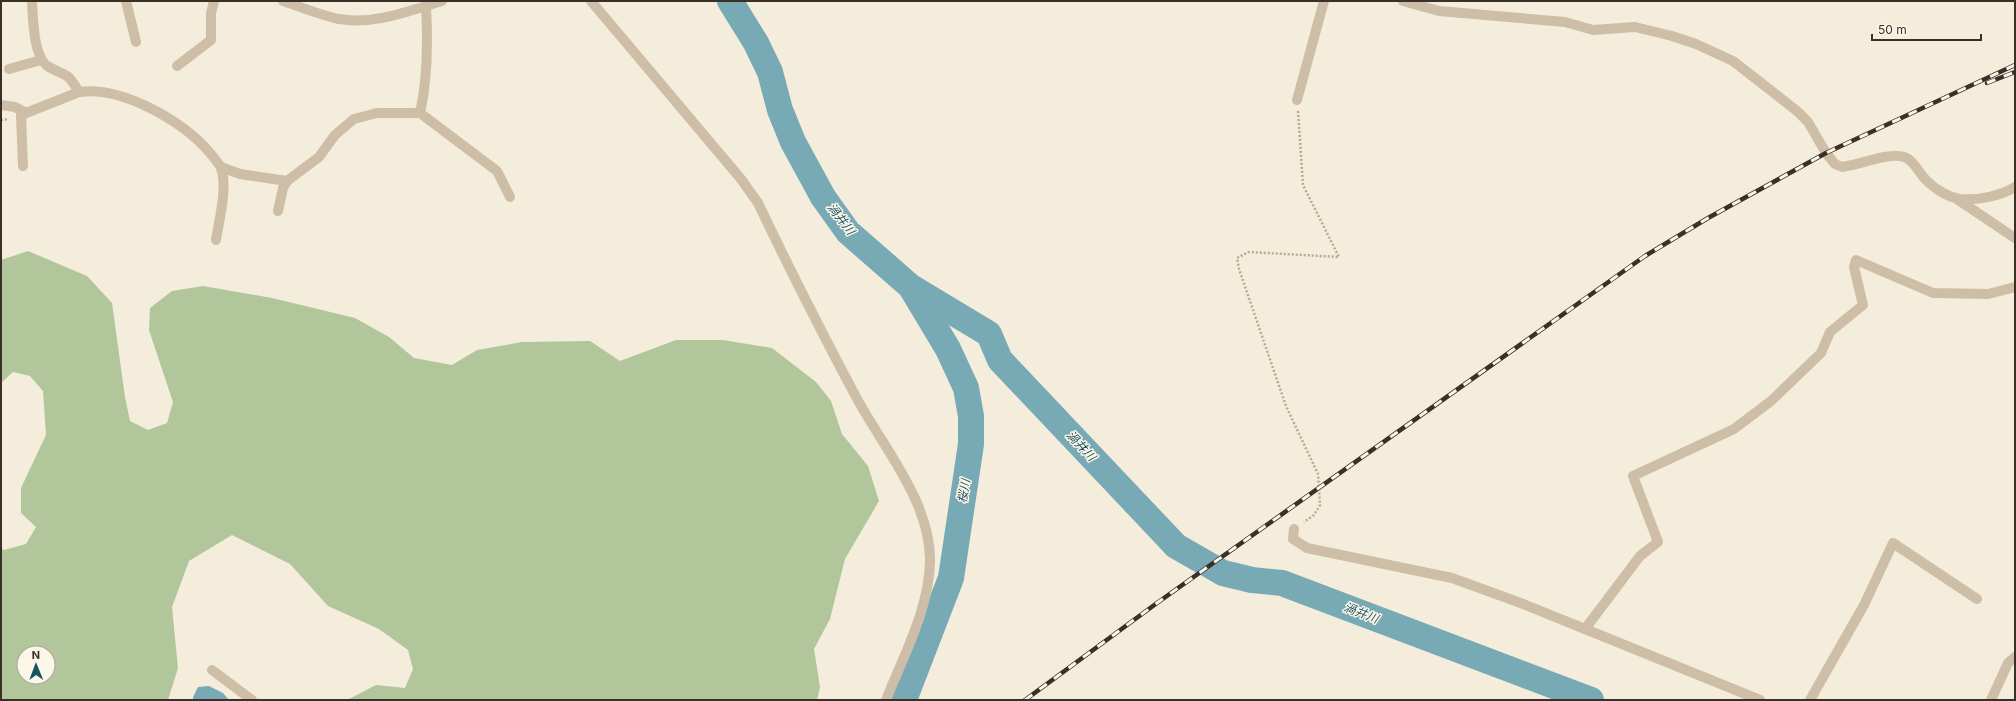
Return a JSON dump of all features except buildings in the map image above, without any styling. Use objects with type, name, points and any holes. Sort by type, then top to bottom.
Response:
[{"type":"street","points":[[32,1],[37,48],[41,60],[49,67],[69,76],[79,92]]},
{"type":"street","points":[[126,1],[136,42]]},
{"type":"street","points":[[177,66],[211,40],[211,13],[214,1]]},
{"type":"street","points":[[283,1],[339,19],[360,20],[378,19],[442,1]]},
{"type":"street","points":[[591,1],[741,179],[758,203],[856,398],[916,498],[924,520],[928,539],[930,559],[929,580],[924,604],[886,700]]},
{"type":"street","points":[[1298,100],[1324,1]]},
{"type":"street","points":[[1403,1],[1439,11],[1565,22],[1593,30],[1635,27],[1672,36],[1696,44],[1733,61],[1797,111],[1808,122],[1826,153],[1835,164],[1842,167],[1888,157],[1899,156],[1907,158],[1927,182],[1940,191],[1955,198],[2015,238]]},
{"type":"street","points":[[420,112],[425,92],[427,64],[426,6]]},
{"type":"street","points":[[9,69],[41,60]]},
{"type":"street","points":[[24,166],[21,115],[79,92],[101,92],[124,98],[151,109],[182,128],[197,140],[221,167],[240,174],[287,180]]},
{"type":"street","points":[[1,105],[15,106],[26,113]]},
{"type":"street","points":[[278,211],[283,188],[287,180],[319,156],[335,135],[354,119],[377,113],[420,112],[497,171],[510,197]]},
{"type":"street","points":[[216,240],[222,207],[221,167]]},
{"type":"street","points":[[1955,198],[1971,199],[1991,196],[2015,187]]},
{"type":"street","points":[[1585,629],[1640,556],[1658,542],[1633,476],[1734,429],[1771,401],[1821,353],[1830,332],[1863,305],[1854,267],[1856,260],[1933,293],[1988,294],[2015,287]]},
{"type":"street","points":[[1294,529],[1293,539],[1307,548],[1452,578],[1518,602],[1760,700]]},
{"type":"street","points":[[1810,700],[1864,605],[1893,543],[1977,599]]},
{"type":"street","points":[[1991,700],[2008,664],[2015,657]]},
{"type":"street","points":[[212,670],[252,700]]},
{"type":"path","points":[[1294,529],[1314,515],[1320,505],[1318,474],[1286,406],[1239,269],[1237,258],[1249,252],[1339,257],[1303,185],[1298,100]]},
{"type":"green space","points":[[28,251],[87,276],[112,303],[125,397],[130,421],[148,430],[167,423],[173,402],[149,330],[150,308],[172,291],[203,286],[272,298],[355,318],[389,337],[414,358],[452,365],[477,350],[522,342],[590,341],[620,361],[676,340],[723,340],[772,348],[816,382],[831,401],[842,434],[868,466],[879,501],[845,559],[830,619],[814,649],[820,687],[817,700],[347,700],[376,685],[405,688],[413,669],[408,650],[379,629],[328,606],[290,564],[232,535],[189,561],[172,607],[178,668],[168,700],[1,700],[1,548],[4,550],[26,544],[36,527],[21,513],[21,488],[46,435],[43,391],[30,376],[13,372],[1,383],[1,260]]},
{"type":"water","points":[[209,686],[223,693],[229,700],[193,700],[198,687]]},
{"type":"waterway","name":"渦井川","points":[[730,1],[756,43],[770,72],[780,110],[793,142],[823,197],[848,232],[911,287],[989,334],[1000,360],[1176,546],[1223,573],[1252,580],[1282,583],[1591,700]]},
{"type":"waterway","name":"桜川","points":[[904,700],[951,578],[971,444],[971,416],[966,388],[948,349],[912,289]]},
{"type":"railway","points":[[1025,700],[1157,603],[1645,256],[1708,218],[1826,153],[2015,65]]},
{"type":"railway","points":[[1987,83],[2015,72]]}]
